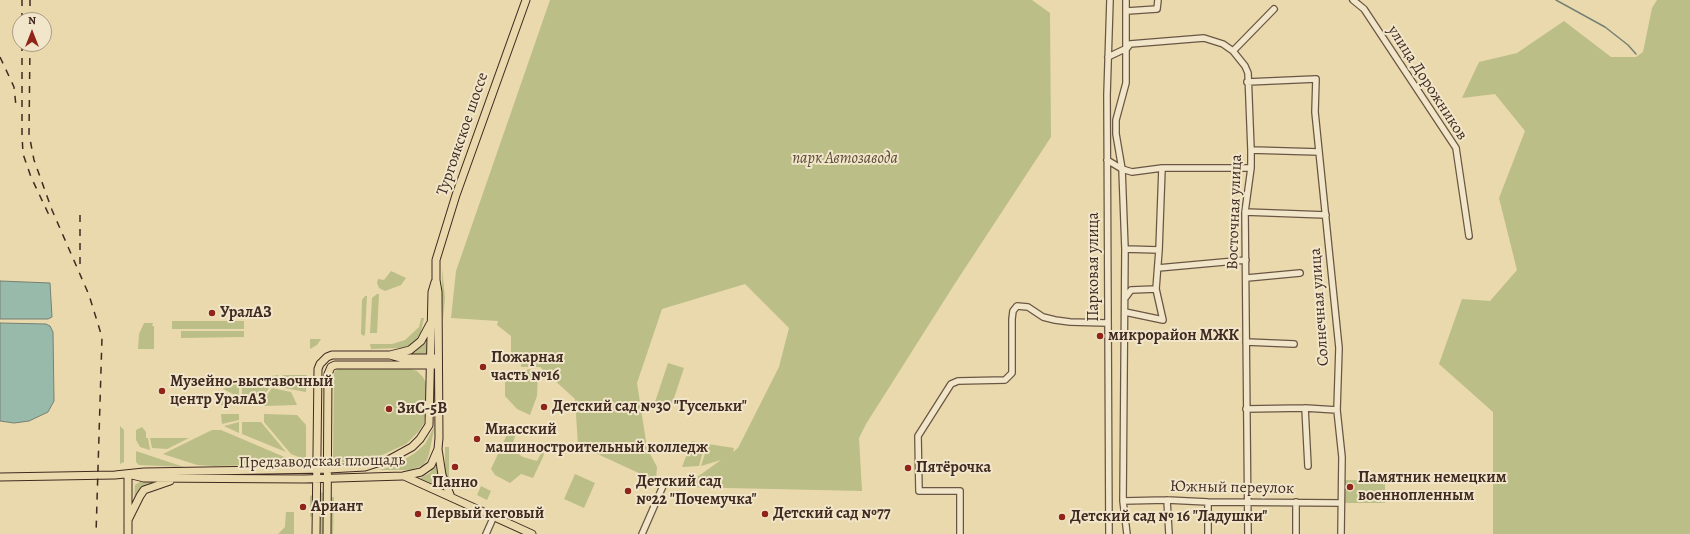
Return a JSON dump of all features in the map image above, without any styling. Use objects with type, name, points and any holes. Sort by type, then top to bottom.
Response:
[{"type":"main road","name":"Тургоякское шоссе","points":[[435,361],[438,292],[436,280],[436,260],[526,0]]},
{"type":"main road","name":"Тургоякское шоссе","points":[[435,361],[432,292],[436,280]]},
{"type":"main road","points":[[316,534],[318,469],[318,369],[323,360],[332,355],[390,355],[410,350],[421,341],[428,330],[432,316]]},
{"type":"main road","points":[[390,355],[401,358],[435,361]]},
{"type":"main road","points":[[327,534],[328,372],[331,367],[335,365],[435,361]]},
{"type":"main road","name":"Предзаводская площадь","points":[[128,474],[144,478],[328,478],[403,476],[421,472],[431,465],[438,449],[435,361]]},
{"type":"main road","name":"Предзаводская площадь","points":[[0,477],[128,474],[144,472],[304,470],[365,467],[380,463],[402,454],[420,440],[429,425],[435,361]]},
{"type":"main road","points":[[438,449],[442,475],[452,497]]},
{"type":"main road","points":[[128,474],[128,534]]},
{"type":"main road","points":[[403,476],[532,534]]},
{"type":"main road","points":[[128,520],[144,490],[176,478]]},
{"type":"street","name":"Парковая улица","points":[[1109,534],[1107,136],[1110,0]]},
{"type":"street","points":[[1126,0],[1126,84],[1116,120],[1116,134],[1122,170],[1125,249],[1126,297],[1123,501],[1127,534]]},
{"type":"street","points":[[1127,11],[1158,9],[1158,0]]},
{"type":"street","name":"улица Дорожников","points":[[1353,0],[1364,9],[1456,148],[1469,236]]},
{"type":"street","points":[[1233,51],[1274,10]]},
{"type":"street","name":"Восточная улица","points":[[1108,57],[1127,48],[1130,44],[1204,38],[1223,44],[1233,51],[1245,66],[1248,73],[1250,168],[1245,212],[1247,278],[1246,409],[1248,534]]},
{"type":"street","name":"Солнечная улица","points":[[1247,82],[1316,79],[1315,112],[1339,348],[1337,410],[1342,458],[1340,503],[1341,534]]},
{"type":"street","points":[[1107,136],[1116,134]]},
{"type":"street","points":[[1250,150],[1319,152]]},
{"type":"street","points":[[1107,160],[1122,170],[1132,172],[1162,168],[1250,168]]},
{"type":"street","points":[[1125,312],[1163,320],[1156,289],[1162,168]]},
{"type":"street","points":[[1245,212],[1326,215]]},
{"type":"street","points":[[1125,249],[1159,250]]},
{"type":"street","points":[[1158,268],[1246,260]]},
{"type":"street","points":[[1247,278],[1300,273]]},
{"type":"street","points":[[1126,297],[1131,290],[1156,289]]},
{"type":"street","points":[[960,534],[960,491],[919,491],[918,436],[951,384],[958,381],[1005,380],[1012,373],[1012,319],[1013,311],[1017,306],[1028,307],[1043,317],[1055,320],[1107,323]]},
{"type":"street","points":[[1246,342],[1294,344]]},
{"type":"street","points":[[1246,409],[1305,408],[1337,410]]},
{"type":"street","points":[[1305,408],[1308,466]]},
{"type":"street","points":[[642,534],[664,486]]},
{"type":"street","points":[[1167,500],[1169,534]]},
{"type":"street","name":"Южный переулок","points":[[1123,501],[1167,500],[1208,502],[1340,503]]},
{"type":"street","points":[[1208,502],[1208,534]]},
{"type":"street","points":[[1296,502],[1296,534]]},
{"type":"street","points":[[486,534],[494,516]]},
{"type":"green space","name":"парк Автозавода","points":[[550,0],[1032,0],[1050,13],[1051,137],[954,285],[866,424],[859,438],[862,491],[683,487],[721,460],[701,466],[708,444],[734,448],[733,452],[738,448],[779,367],[789,328],[745,284],[662,309],[637,383],[647,448],[657,467],[656,481],[578,445],[575,399],[540,367],[521,367],[521,356],[511,355],[511,336],[497,325],[498,321],[451,318],[456,271]]},
{"type":"green space","points":[[1657,0],[1690,0],[1690,534],[1493,534],[1493,412],[1439,364],[1462,299],[1490,301],[1517,270],[1499,198],[1525,131],[1495,94],[1462,98],[1479,62],[1517,53],[1564,21],[1611,57],[1636,57],[1643,52],[1652,8]]},
{"type":"green space","points":[[442,268],[445,298],[443,320],[442,301]]},
{"type":"green space","points":[[391,271],[406,278],[401,285],[385,291],[379,288],[377,283],[378,279],[384,280]]},
{"type":"green space","points":[[379,294],[377,333],[370,333],[372,298]]},
{"type":"green space","points":[[365,296],[367,296],[364,336],[361,334],[362,300]]},
{"type":"green space","points":[[421,318],[424,318],[421,332],[411,345],[403,348],[371,349],[370,344],[392,344],[405,340],[419,327]]},
{"type":"green space","points":[[172,321],[244,321],[244,329],[172,329]]},
{"type":"green space","points":[[144,323],[153,323],[154,349],[138,349],[139,334]]},
{"type":"green space","points":[[181,331],[244,331],[244,337],[181,338]]},
{"type":"green space","points":[[428,337],[428,355],[401,355],[422,345]]},
{"type":"green space","points":[[310,339],[321,339],[317,345],[310,349]]},
{"type":"green space","points":[[668,363],[684,368],[671,407],[655,402]]},
{"type":"green space","points":[[340,368],[410,369],[417,371],[426,383],[424,423],[419,431],[406,444],[376,458],[360,461],[340,462],[333,457],[334,373]]},
{"type":"green space","points":[[529,369],[538,373],[537,396],[530,415],[517,409],[505,396],[505,379]]},
{"type":"green space","points":[[279,375],[271,385],[247,379]]},
{"type":"green space","points":[[283,375],[307,375],[306,392],[274,386]]},
{"type":"green space","points":[[239,381],[239,397],[223,389],[232,383]]},
{"type":"green space","points":[[242,381],[270,387],[261,399],[242,398]]},
{"type":"green space","points":[[272,388],[291,392],[297,405],[264,406],[264,399]]},
{"type":"green space","points":[[221,391],[239,400],[239,405],[220,405]]},
{"type":"green space","points":[[221,414],[239,414],[239,420],[222,424]]},
{"type":"green space","points":[[264,414],[297,415],[306,425],[306,457],[304,459],[291,454],[264,422]]},
{"type":"green space","points":[[239,422],[239,433],[224,426]]},
{"type":"green space","points":[[242,422],[261,422],[286,452],[242,434]]},
{"type":"green space","points":[[435,425],[429,454],[423,465],[411,470],[379,470],[393,466],[415,453],[425,444]]},
{"type":"green space","points":[[120,426],[124,430],[124,462],[120,464]]},
{"type":"green space","points":[[142,427],[146,432],[146,438],[148,438],[150,450],[140,447],[136,440],[136,430]]},
{"type":"green space","points":[[510,428],[517,430],[511,449],[523,457],[537,461],[547,442],[543,457],[533,478],[521,474],[510,483],[495,475],[491,469]]},
{"type":"green space","points":[[212,430],[221,430],[301,464],[197,465],[163,454]]},
{"type":"green space","points":[[150,438],[189,438],[167,449],[152,448]]},
{"type":"green space","points":[[692,441],[705,444],[699,466],[682,467]]},
{"type":"green space","points":[[445,447],[449,447],[449,483],[445,475]]},
{"type":"green space","points":[[136,451],[184,467],[139,465],[136,462]]},
{"type":"green space","points":[[438,459],[447,493],[416,480],[430,473]]},
{"type":"green space","points":[[575,474],[595,483],[584,508],[564,499]]},
{"type":"green space","points":[[143,480],[168,480],[147,487],[134,505],[135,485]]},
{"type":"green space","points":[[1345,480],[1385,480],[1385,503],[1345,503]]},
{"type":"green space","points":[[481,486],[491,491],[487,500],[477,495]]},
{"type":"green space","points":[[320,493],[324,493],[323,534],[319,534]]},
{"type":"green space","points":[[310,496],[314,496],[314,515],[310,517]]},
{"type":"green space","points":[[331,497],[334,497],[333,534],[330,534]]},
{"type":"green space","points":[[286,512],[294,512],[294,534],[278,534],[285,527]]},
{"type":"shaded area","points":[[0,281],[50,283],[52,317],[48,319],[0,319]]},
{"type":"shaded area","points":[[0,323],[46,324],[50,326],[53,332],[54,401],[48,412],[29,421],[14,423],[0,421]]},
{"type":"waterway","points":[[1556,0],[1605,27],[1628,45],[1636,54]]},
{"type":"railway","points":[[22,0],[22,12]]},
{"type":"railway","points":[[30,0],[30,12]]},
{"type":"railway","points":[[22,52],[23,154],[31,177],[49,215]]},
{"type":"railway","points":[[30,52],[29,134],[34,160],[52,210],[89,295],[102,337],[96,534]]},
{"type":"railway","points":[[0,57],[14,87],[16,106]]},
{"type":"railway","points":[[80,215],[80,270]]},
{"type":"place","name":"УралАЗ","points":[[212,313]]},
{"type":"place","name":"микрорайон МЖК","points":[[1100,336]]},
{"type":"place","name":"Пожарная часть №16","points":[[483,367]]},
{"type":"place","name":"Музейно-выставочный центр УралАЗ","points":[[162,391]]},
{"type":"place","name":"Детский сад №30 \"Гусельки\"","points":[[544,407]]},
{"type":"place","name":"ЗиС-5В","points":[[389,409]]},
{"type":"place","name":"Миасский машиностроительный колледж","points":[[477,439]]},
{"type":"place","name":"Панно","points":[[455,467]]},
{"type":"place","name":"Пятёрочка","points":[[908,468]]},
{"type":"place","name":"Памятник немецким военнопленным","points":[[1350,487]]},
{"type":"place","name":"Детский сад №22 \"Почемучка\"","points":[[628,491]]},
{"type":"place","name":"Ариант","points":[[303,507]]},
{"type":"place","name":"Первый кеговый","points":[[418,514]]},
{"type":"place","name":"Детский сад №77","points":[[765,514]]},
{"type":"place","name":"Детский сад № 16 \"Ладушки\"","points":[[1062,517]]}]
